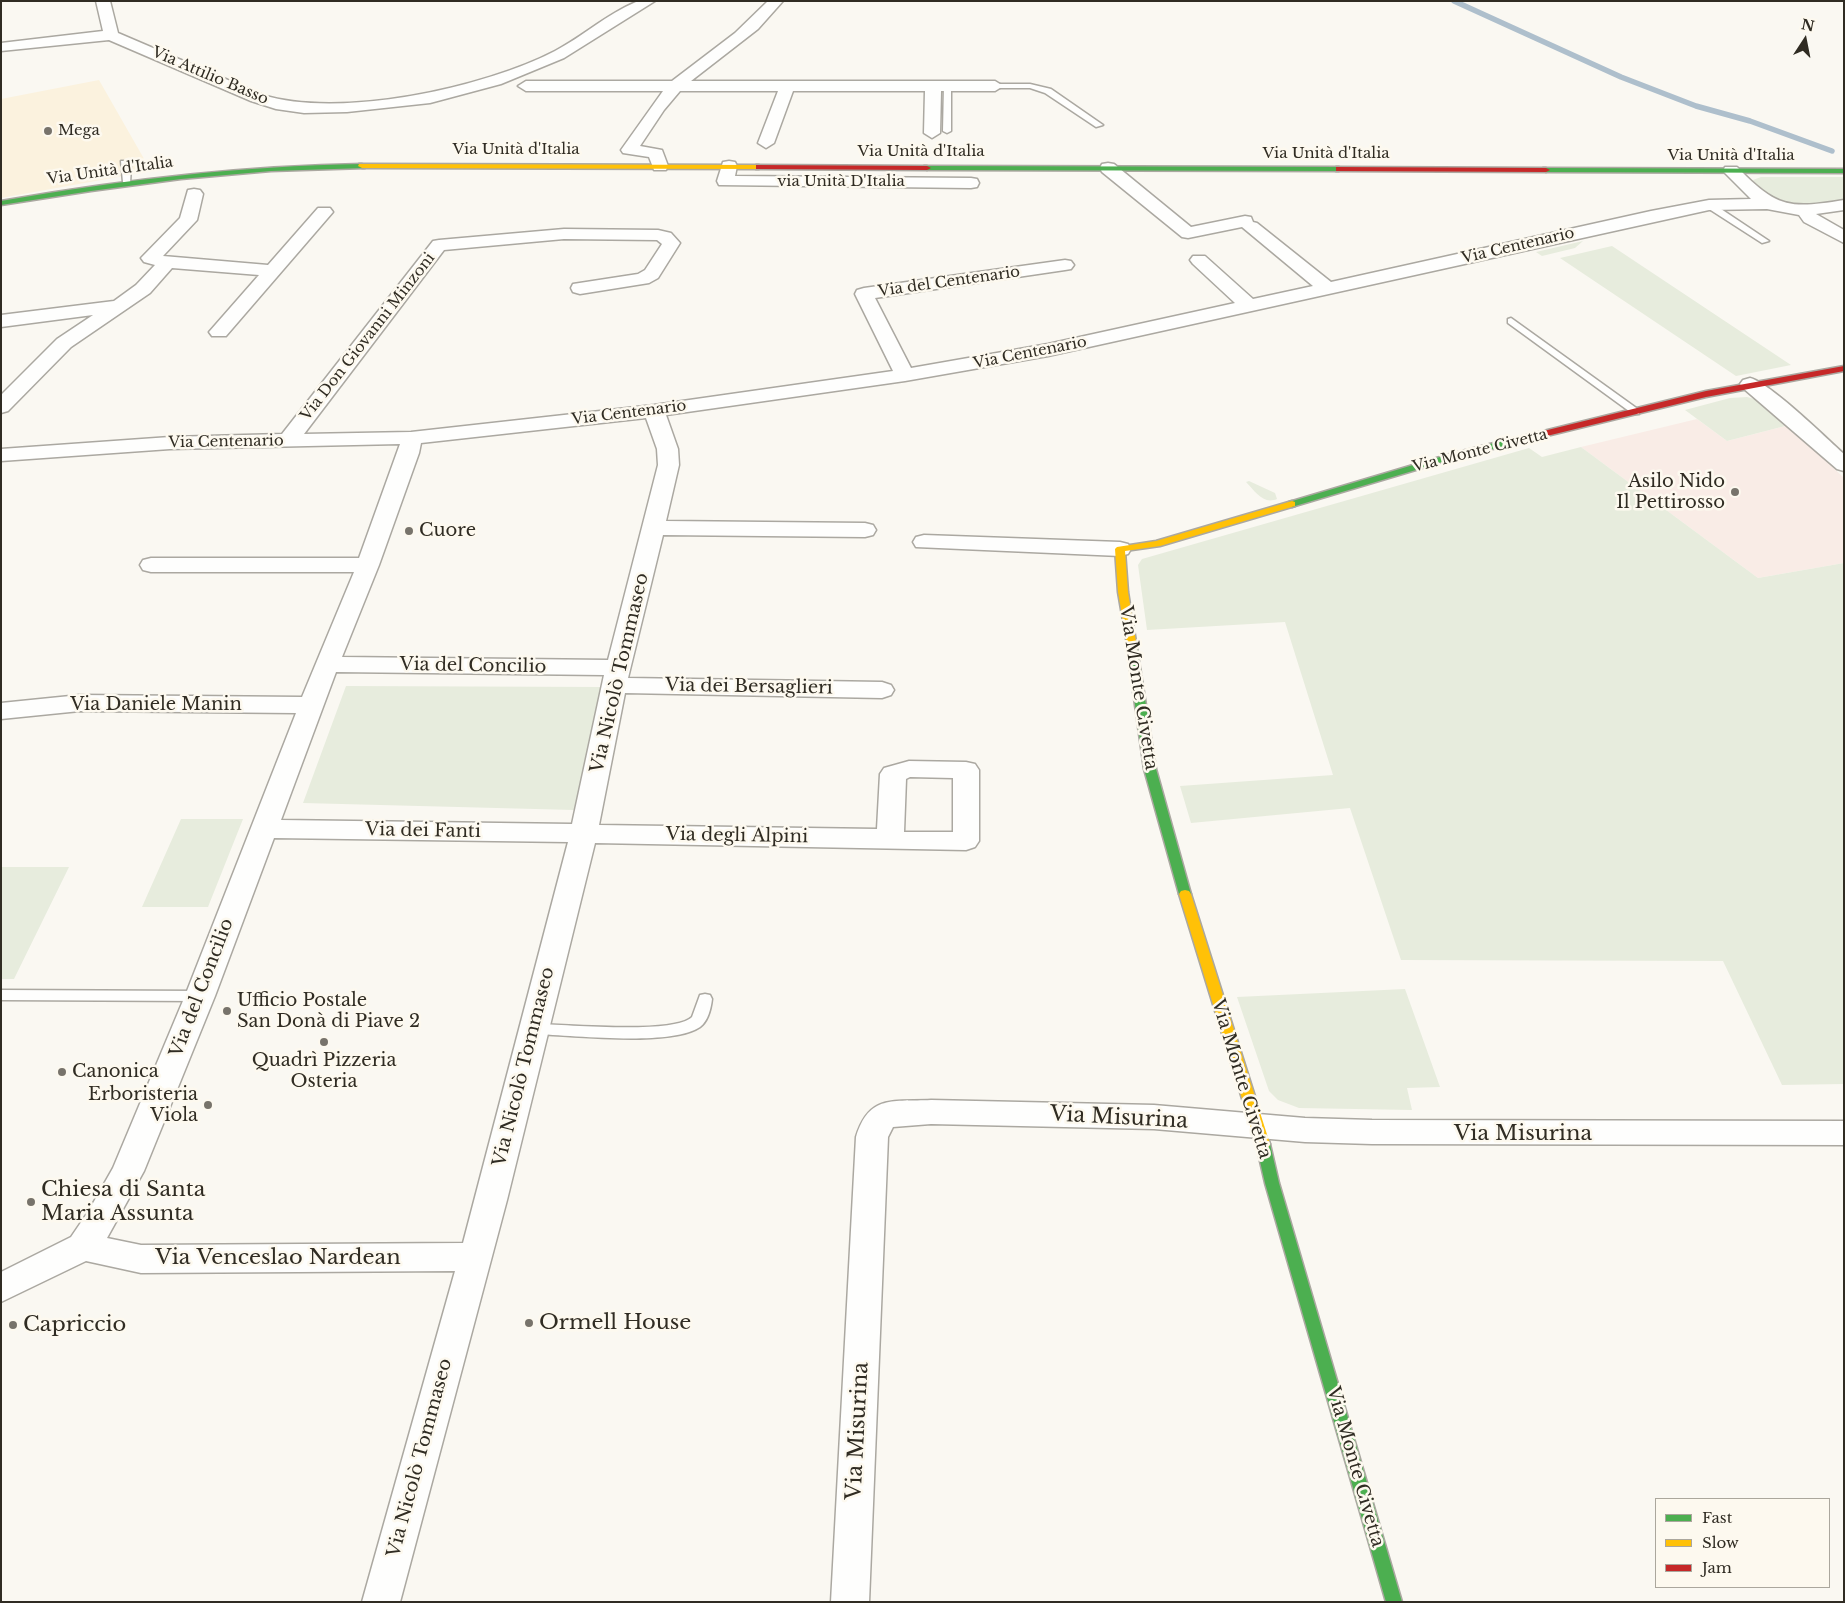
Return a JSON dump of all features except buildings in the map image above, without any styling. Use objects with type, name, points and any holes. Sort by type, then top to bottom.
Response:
[{"type":"street","points":[[103,1],[110,35]]},
{"type":"street","name":"Via Attilio Basso","points":[[1,47],[110,35],[257,98],[282,106],[304,108],[347,107],[430,98],[496,81],[559,55],[648,1]]},
{"type":"street","points":[[660,166],[656,153],[629,150],[675,86],[752,29],[776,1]]},
{"type":"street","points":[[526,86],[995,86]]},
{"type":"street","points":[[766,143],[787,86]]},
{"type":"street","points":[[940,87],[940,132]]},
{"type":"street","name":"Via Unità d'Italia","points":[[1,203],[126,172],[216,172],[324,166],[1844,171]]},
{"type":"street","name":"via Unità D'Italia","points":[[729,166],[726,181],[971,183]]},
{"type":"street","points":[[1108,168],[1188,233],[1248,224],[1327,288]]},
{"type":"street","name":"Via Centenario","points":[[1731,171],[1745,188],[1767,204]]},
{"type":"street","name":"Via Centenario","points":[[1,455],[170,442],[411,438],[654,411],[905,375],[1048,350],[1642,218],[1709,205],[1736,197],[1745,188]]},
{"type":"street","points":[[194,194],[188,220],[150,258],[167,262],[271,271]]},
{"type":"street","name":"Via Centenario","points":[[1709,205],[1767,204],[1798,211],[1844,205]]},
{"type":"street","points":[[1798,211],[1844,238]]},
{"type":"street","points":[[219,332],[324,212]]},
{"type":"street","name":"Via Don Giovanni Minzoni","points":[[288,441],[438,241],[564,234],[658,235],[665,237],[671,242],[652,274],[643,280],[580,288]]},
{"type":"street","points":[[1198,260],[1249,306]]},
{"type":"street","points":[[1,407],[64,343],[143,289],[167,262]]},
{"type":"street","name":"Via del Centenario","points":[[905,375],[864,294],[1065,265]]},
{"type":"street","points":[[1,321],[120,306]]},
{"type":"street","name":"Via Monte Civetta","points":[[924,542],[1120,549],[1157,544],[1264,514],[1392,473],[1750,384],[1844,368]]},
{"type":"street","points":[[1750,384],[1844,465]]},
{"type":"street","name":"Via Nicolò Tommaseo","points":[[381,1602],[474,1257],[584,833],[616,677],[670,462],[668,449],[654,411]]},
{"type":"street","name":"Via del Concilio","points":[[1,1288],[55,1263],[83,1247],[100,1222],[128,1171],[162,1092],[327,664],[368,565],[409,453],[411,438]]},
{"type":"street","points":[[654,528],[865,530]]},
{"type":"street","name":"Via Monte Civetta","points":[[1120,549],[1123,592],[1150,769],[1199,942],[1259,1127],[1272,1182],[1394,1602]]},
{"type":"street","points":[[151,565],[368,565]]},
{"type":"street","name":"Via del Concilio","points":[[327,664],[616,677]]},
{"type":"street","name":"Via dei Bersaglieri","points":[[616,677],[882,690]]},
{"type":"street","name":"Via Daniele Manin","points":[[1,711],[80,703],[311,705]]},
{"type":"street","name":"Via dei Fanti","points":[[263,830],[584,833]]},
{"type":"street","name":"Via degli Alpini","points":[[584,833],[890,838]]},
{"type":"street","name":"Via Misurina","points":[[850,1602],[872,1137],[876,1124],[886,1115],[940,1112],[1154,1117],[1305,1130],[1450,1133],[1844,1133]]},
{"type":"street","name":"Via Venceslao Nardean","points":[[83,1247],[142,1260],[474,1257]]},
{"type":"lane","points":[[995,86],[1030,86],[1048,91],[1099,125]]},
{"type":"lane","points":[[1709,205],[1765,241]]},
{"type":"lane","points":[[1511,321],[1636,412]]},
{"type":"lane","points":[[1,995],[200,996]]},
{"type":"lane","points":[[534,1029],[657,1032],[682,1030],[695,1023],[703,1011],[705,999]]},
{"type":"shaded area","points":[[99,80],[151,171],[1,198],[1,99]]},
{"type":"shaded area","points":[[1761,177],[1844,177],[1844,202],[1802,206],[1782,202],[1772,198],[1756,185],[1753,180]]},
{"type":"shaded area","points":[[1583,241],[1575,248],[1542,256],[1536,252]]},
{"type":"shaded area","points":[[1612,246],[1791,365],[1736,376],[1560,258]]},
{"type":"shaded area","points":[[1747,397],[1762,401],[1789,425],[1727,441],[1685,410],[1730,398]]},
{"type":"shaded area","points":[[1697,419],[1727,441],[1789,425],[1844,478],[1844,563],[1758,578],[1581,447]]},
{"type":"shaded area","points":[[1581,447],[1758,578],[1844,563],[1844,1084],[1782,1085],[1723,961],[1401,960],[1350,808],[1191,823],[1180,786],[1333,775],[1285,622],[1147,630],[1138,565],[1142,559],[1529,448],[1542,457]]},
{"type":"shaded area","points":[[1249,481],[1275,493],[1277,499],[1263,499],[1246,482]]},
{"type":"shaded area","points":[[346,686],[602,687],[574,810],[303,803]]},
{"type":"shaded area","points":[[181,819],[243,819],[208,907],[142,907]]},
{"type":"shaded area","points":[[1,867],[69,867],[14,979],[1,979]]},
{"type":"shaded area","points":[[1405,989],[1440,1087],[1407,1088],[1412,1110],[1299,1108],[1278,1100],[1269,1091],[1237,997]]},
{"type":"waterway","points":[[1454,1],[1621,77],[1696,106],[1750,121],[1832,151]]},
{"type":"traffic: fast","points":[[1,203],[91,188],[226,172],[362,166]]},
{"type":"traffic: fast","points":[[927,168],[1339,169]]},
{"type":"traffic: fast","points":[[1546,170],[1844,171]]},
{"type":"traffic: fast","points":[[1292,504],[1453,456],[1510,442]]},
{"type":"traffic: fast","points":[[1132,648],[1150,769],[1185,894]]},
{"type":"traffic: fast","points":[[1263,1144],[1272,1183],[1394,1602]]},
{"type":"traffic: slow","points":[[362,166],[759,167]]},
{"type":"traffic: slow","points":[[1132,648],[1123,592],[1120,549],[1157,544],[1292,504]]},
{"type":"traffic: slow","points":[[1185,894],[1263,1144]]},
{"type":"traffic: jam","points":[[759,167],[927,168]]},
{"type":"traffic: jam","points":[[1339,169],[1546,170]]},
{"type":"traffic: jam","points":[[1510,442],[1706,394],[1844,368]]},
{"type":"place","name":"Mega","points":[[48,131]]},
{"type":"place","name":"Asilo Nido Il Pettirosso","points":[[1735,492]]},
{"type":"place","name":"Cuore","points":[[409,531]]},
{"type":"place","name":"Ufficio Postale San Donà di Piave 2","points":[[227,1011]]},
{"type":"place","name":"Quadrì Pizzeria Osteria","points":[[324,1042]]},
{"type":"place","name":"Canonica","points":[[62,1072]]},
{"type":"place","name":"Erboristeria Viola","points":[[208,1105]]},
{"type":"place","name":"Chiesa di Santa Maria Assunta","points":[[31,1202]]},
{"type":"place","name":"Ormell House","points":[[529,1323]]},
{"type":"place","name":"Capriccio","points":[[13,1325]]}]
